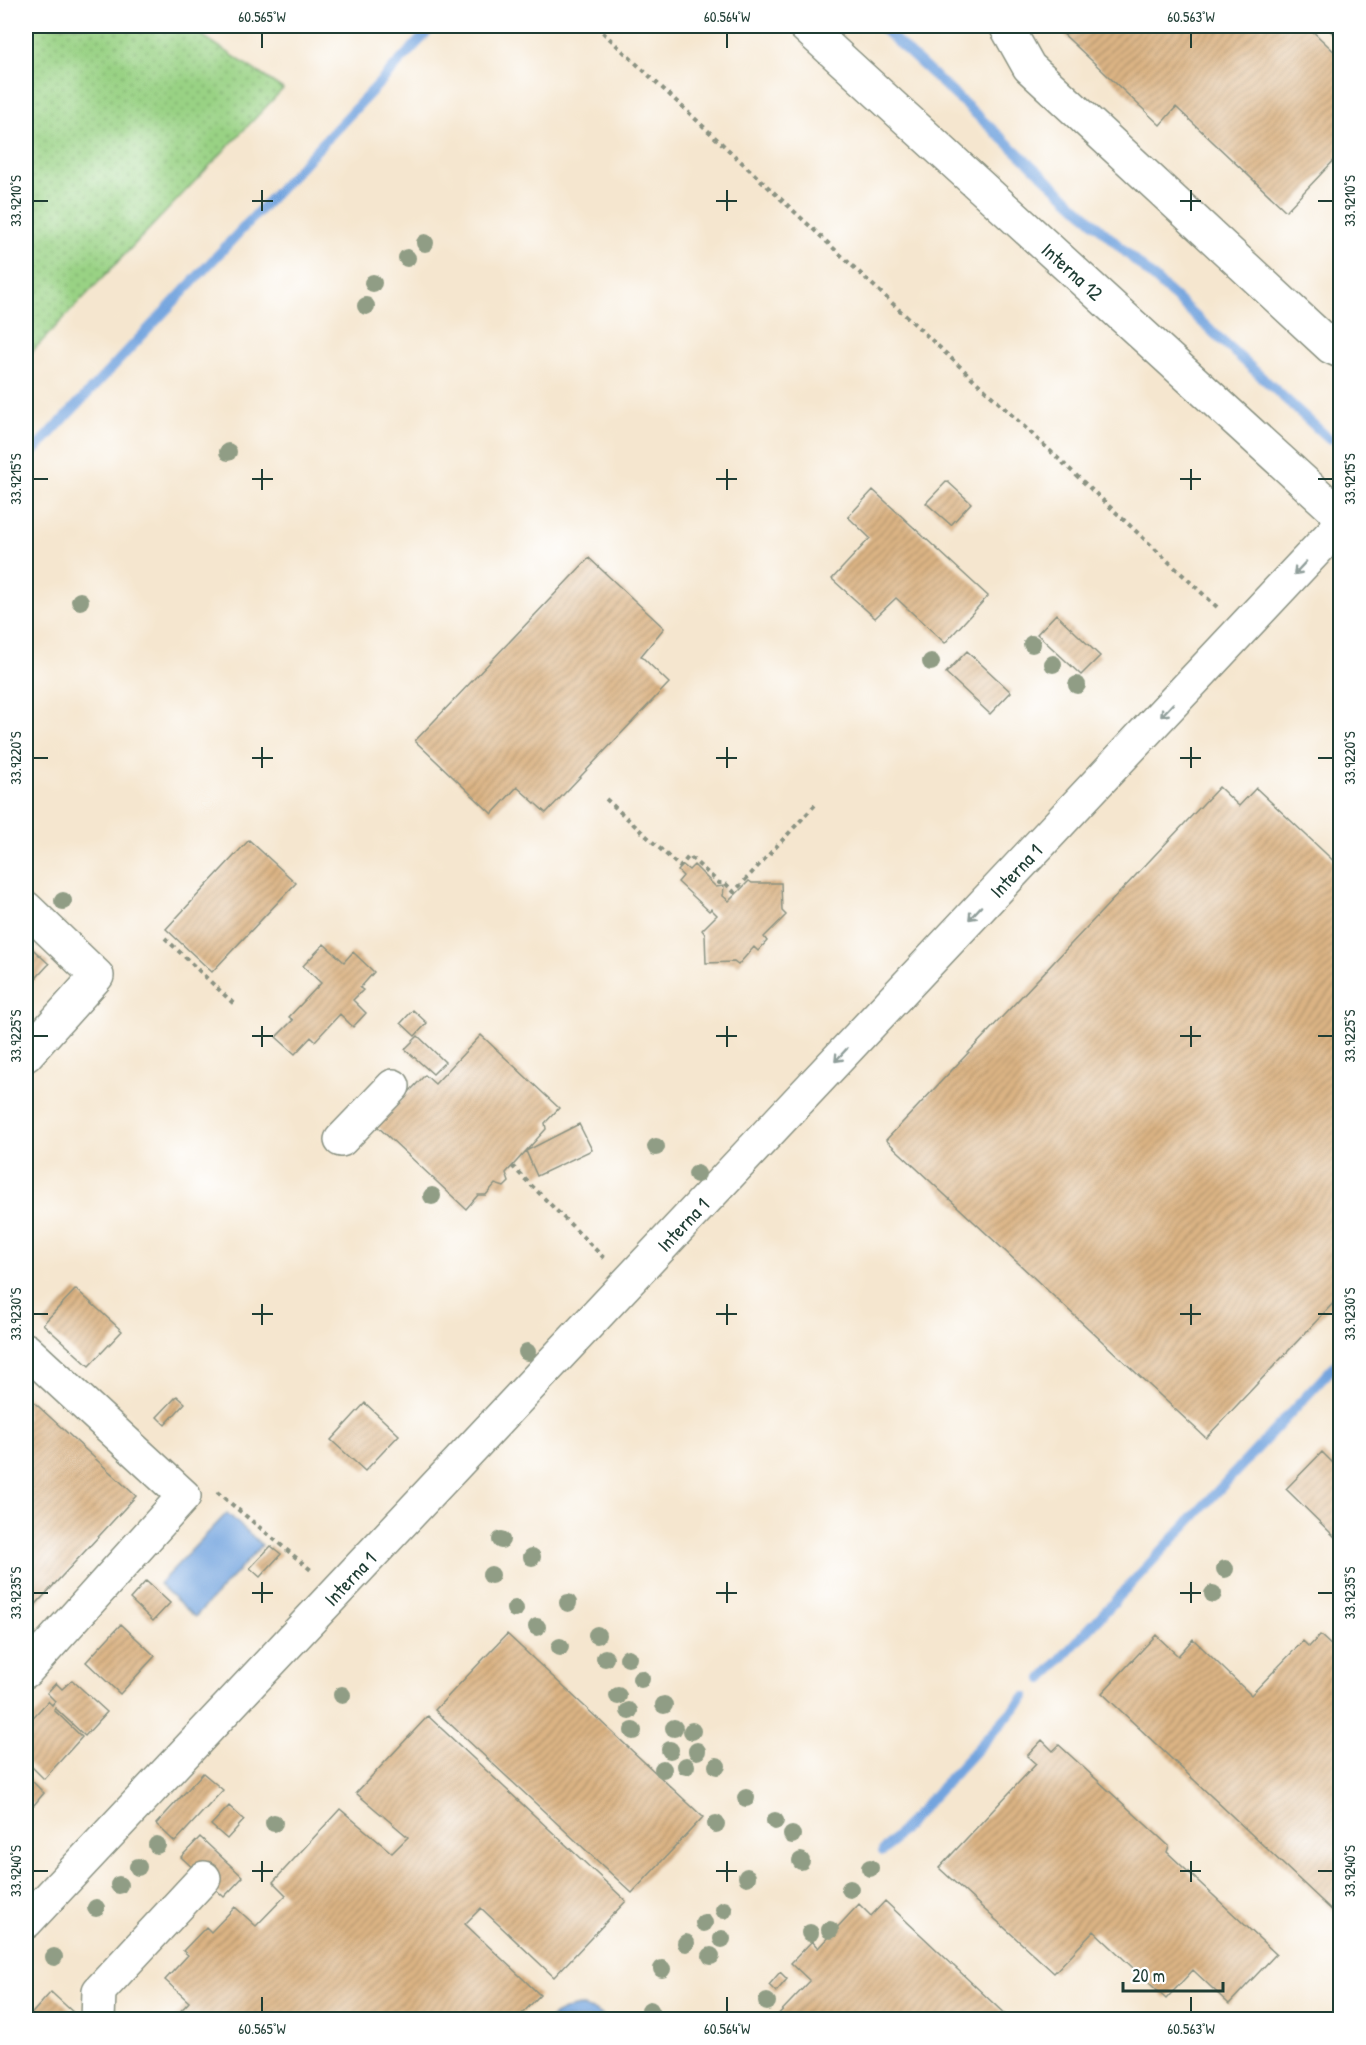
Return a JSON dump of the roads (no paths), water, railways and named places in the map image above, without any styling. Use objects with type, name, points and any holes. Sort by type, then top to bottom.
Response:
[{"type":"street","name":"Interna 12","points":[[806,26],[1341,515]]},
{"type":"street","points":[[1013,31],[1029,67],[1331,347],[1341,351]]},
{"type":"street","name":"Interna 1","points":[[26,1922],[1341,525]]},
{"type":"street","points":[[26,908],[97,976],[26,1055]]},
{"type":"street","points":[[341,1140],[393,1086]]},
{"type":"street","points":[[26,1350],[184,1496],[26,1671]]},
{"type":"street","points":[[98,2019],[99,1991],[204,1878]]},
{"type":"water","points":[[227,1513],[262,1545],[195,1617],[159,1584]]},
{"type":"water","points":[[579,2006],[597,2012],[607,2019],[549,2019],[563,2010]]},
{"type":"waterway","points":[[26,459],[433,26]]},
{"type":"waterway","points":[[880,26],[1329,439]]},
{"type":"waterway","points":[[1042,1679],[1340,1360]]},
{"type":"waterway","points":[[883,1851],[1025,1697]]}]
